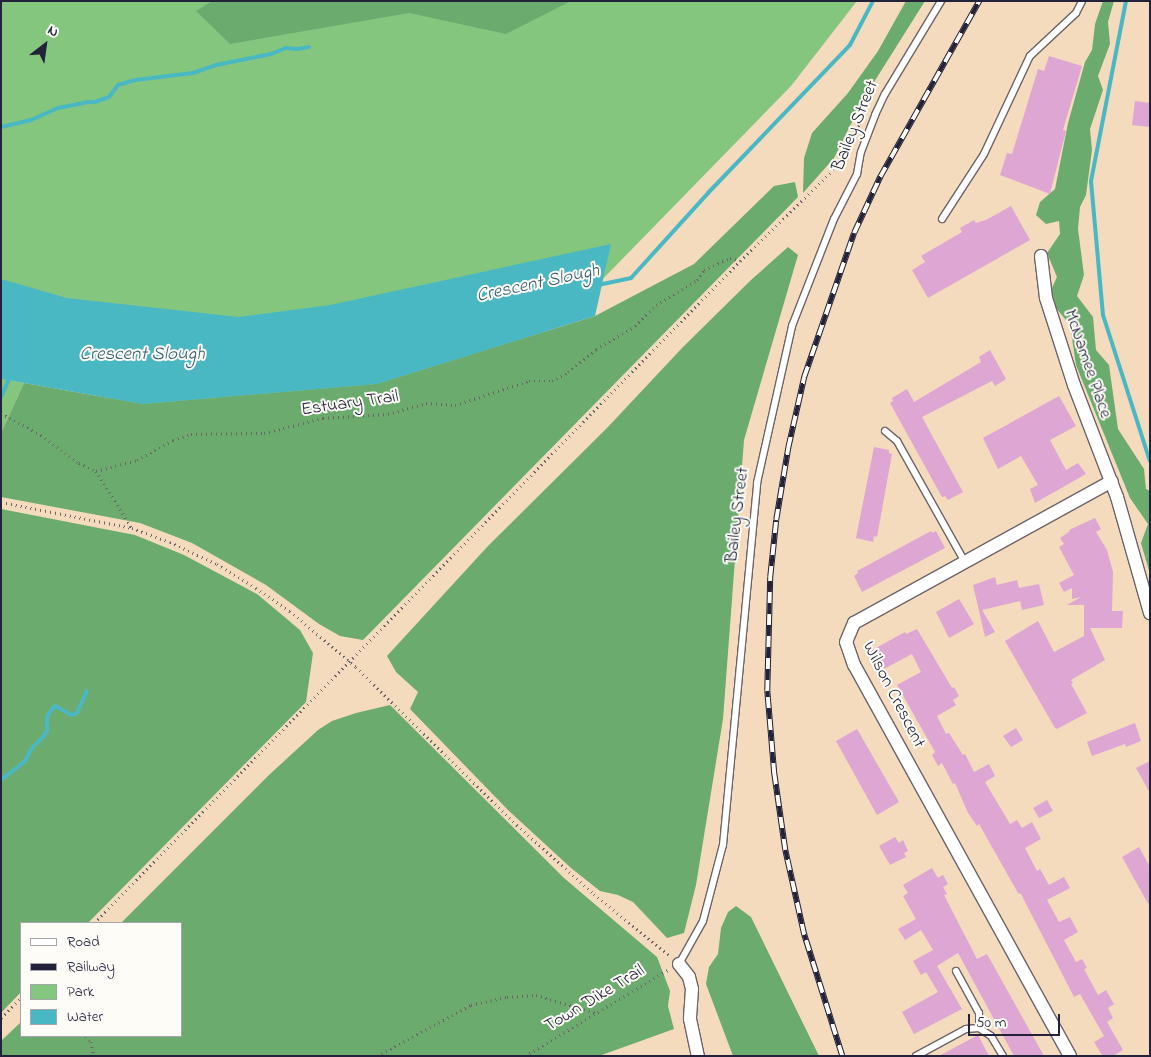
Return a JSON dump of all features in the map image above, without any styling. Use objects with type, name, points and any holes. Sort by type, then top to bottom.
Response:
[{"type":"street","name":"McNamee Place","points":[[1041,256],[1046,298],[1074,385],[1112,480]]},
{"type":"street","points":[[1112,480],[1150,613]]},
{"type":"street","name":"Wilson Crescent","points":[[1070,1056],[854,665],[846,642],[854,623],[1112,480]]},
{"type":"street","points":[[679,964],[689,977],[692,989],[690,1019],[698,1056]]},
{"type":"lane","name":"Bailey Street","points":[[679,964],[703,920],[723,844],[757,483],[790,336],[834,219],[857,174],[861,152],[885,94],[941,1]]},
{"type":"lane","points":[[942,218],[984,154],[1030,56],[1076,13],[1082,1]]},
{"type":"lane","points":[[885,431],[897,442],[965,562]]},
{"type":"lane","points":[[956,972],[979,1013],[979,1028]]},
{"type":"lane","points":[[916,1056],[966,1029],[979,1028],[992,1036],[1004,1056]]},
{"type":"path","points":[[95,922],[740,261],[837,166],[852,134],[860,124],[872,124]]},
{"type":"path","name":"Estuary Trail","points":[[96,471],[137,460],[173,440],[191,434],[264,433],[323,418],[388,414],[426,403],[454,405],[498,389],[529,381],[552,381],[568,372],[596,349],[635,326],[656,305],[697,280],[704,270],[730,258],[740,261]]},
{"type":"path","points":[[1,413],[41,435],[79,463],[96,471],[132,528]]},
{"type":"path","points":[[1,502],[132,528],[170,542],[217,564],[290,611],[388,696],[517,825],[594,894],[679,964]]},
{"type":"path","name":"Town Dike Trail","points":[[525,1056],[679,964]]},
{"type":"path","points":[[376,1056],[472,1005],[507,997],[536,995],[596,1013]]},
{"type":"path","points":[[1,1018],[20,998]]},
{"type":"path","points":[[87,1037],[91,1042],[94,1056]]},
{"type":"green space","points":[[1,1],[857,1],[791,86],[557,326],[447,379],[187,421],[1,368]]},
{"type":"green space","points":[[212,1],[571,1],[506,34],[409,13],[230,44],[196,11]]},
{"type":"green space","points":[[906,1],[925,1],[864,98],[834,158],[803,193],[804,158],[812,133],[848,93],[878,51]]},
{"type":"green space","points":[[1103,1],[1114,1],[1108,22],[1110,44],[1098,76],[1103,90],[1090,129],[1092,150],[1086,195],[1080,207],[1078,229],[1084,275],[1077,296],[1093,317],[1096,350],[1109,365],[1118,429],[1144,469],[1146,489],[1150,491],[1150,574],[1141,543],[1148,524],[1130,498],[1076,365],[1070,325],[1056,308],[1051,290],[1057,277],[1047,253],[1060,234],[1059,221],[1046,224],[1036,215],[1040,202],[1055,189],[1068,123],[1085,62],[1092,50],[1095,24]]},
{"type":"green space","points":[[795,182],[798,197],[363,640],[340,636],[319,624],[266,585],[192,543],[140,523],[1,497],[1,433],[24,383],[143,404],[377,384],[595,316],[694,264],[774,186]]},
{"type":"green space","points":[[788,247],[798,255],[744,440],[723,719],[696,885],[684,933],[667,938],[633,902],[618,895],[600,891],[571,868],[508,810],[410,709],[418,692],[396,672],[387,656],[488,546],[607,428],[683,347],[751,280]]},
{"type":"green space","points":[[1,380],[24,383],[1,433]]},
{"type":"green space","points":[[1,509],[135,535],[184,555],[257,594],[300,630],[313,653],[306,702],[89,922],[20,922],[20,993],[1,1013]]},
{"type":"green space","points":[[390,705],[564,878],[657,957],[670,991],[668,1006],[674,1029],[599,1056],[1,1056],[1,1041],[20,1023],[20,1037],[182,1037],[182,922],[122,922],[269,775],[318,730],[332,721]]},
{"type":"green space","points":[[736,906],[751,917],[819,1056],[733,1056],[706,984],[709,967],[718,954],[721,928],[728,912]]},
{"type":"water","name":"Crescent Slough","points":[[611,244],[595,316],[377,384],[143,404],[1,379],[1,279],[67,298],[239,317],[330,305]]},
{"type":"building","points":[[1049,56],[1082,66],[1063,130],[1066,131],[1050,194],[1000,175],[1007,153],[1012,154],[1038,69],[1044,71]]},
{"type":"building","points":[[1135,101],[1150,103],[1150,127],[1132,125]]},
{"type":"building","points":[[1011,206],[1030,240],[928,298],[912,270],[925,262],[921,256],[962,232],[960,228],[974,220],[976,223],[986,220]]},
{"type":"building","points":[[990,350],[1006,379],[995,386],[992,381],[922,417],[963,492],[948,500],[945,496],[942,497],[890,403],[893,401],[892,398],[907,389],[914,402],[981,362],[979,357]]},
{"type":"building","points":[[1059,396],[1076,426],[1050,440],[1066,470],[1078,463],[1086,474],[1035,503],[1030,489],[1038,485],[1021,456],[998,469],[983,438]]},
{"type":"building","points":[[874,447],[889,450],[889,453],[892,454],[877,537],[874,536],[873,542],[856,538]]},
{"type":"building","points":[[1095,518],[1101,529],[1096,532],[1107,550],[1113,572],[1112,611],[1123,611],[1122,628],[1090,628],[1105,660],[1071,680],[1073,683],[1071,684],[1087,713],[1057,729],[1005,641],[1038,621],[1054,652],[1084,636],[1084,605],[1067,605],[1081,597],[1072,599],[1072,588],[1064,592],[1059,583],[1074,575],[1059,547],[1064,544],[1060,538],[1069,530]]},
{"type":"building","points":[[931,531],[932,533],[936,531],[945,548],[862,592],[854,576],[858,573],[857,571]]},
{"type":"building","points":[[995,577],[997,585],[1017,580],[1019,588],[1039,584],[1044,605],[1022,610],[1020,601],[982,610],[995,632],[985,637],[973,585]]},
{"type":"building","points":[[959,599],[974,624],[949,638],[936,612]]},
{"type":"building","points":[[917,629],[952,688],[954,687],[959,696],[953,700],[956,705],[937,716],[946,734],[949,733],[963,755],[965,754],[974,772],[989,764],[995,776],[985,782],[1010,824],[1017,820],[1022,828],[1032,822],[1041,839],[1025,848],[1037,871],[1040,869],[1049,885],[1064,877],[1070,888],[1047,900],[1059,922],[1070,917],[1078,932],[1064,940],[1076,962],[1082,959],[1087,968],[1084,969],[1098,995],[1106,990],[1114,1004],[1108,1008],[1113,1018],[1107,1022],[1123,1050],[1113,1056],[1103,1056],[1094,1042],[1104,1036],[1080,994],[1074,997],[1021,894],[1018,893],[979,824],[977,826],[968,813],[955,783],[953,784],[942,763],[938,766],[932,755],[935,752],[897,685],[921,672],[912,654],[877,671],[867,653],[905,632],[906,634]]},
{"type":"building","points":[[1135,723],[1141,741],[1126,747],[1125,744],[1092,756],[1087,742]]},
{"type":"building","points":[[1016,728],[1023,740],[1011,747],[1003,736]]},
{"type":"building","points":[[857,729],[899,802],[877,815],[836,741]]},
{"type":"building","points":[[1150,761],[1150,793],[1136,768]]},
{"type":"building","points":[[1047,800],[1053,811],[1039,818],[1033,808]]},
{"type":"building","points":[[895,837],[899,843],[903,840],[908,851],[904,853],[906,857],[890,865],[879,846]]},
{"type":"building","points":[[1139,847],[1150,867],[1150,907],[1122,857]]},
{"type":"building","points":[[932,868],[938,878],[943,875],[948,884],[943,887],[947,894],[944,895],[977,959],[987,954],[1044,1056],[1014,1056],[958,953],[937,966],[962,1009],[914,1034],[902,1012],[938,992],[926,972],[921,975],[913,961],[933,950],[921,930],[905,940],[898,929],[916,919],[903,896],[908,893],[903,885]]},
{"type":"building","points":[[978,1035],[989,1056],[939,1056]]},
{"type":"waterway","name":"Crescent Slough","points":[[598,285],[631,278],[708,193],[850,45],[873,1]]},
{"type":"waterway","points":[[1126,1],[1091,181],[1103,315],[1150,461]]},
{"type":"waterway","points":[[1,127],[31,120],[58,108],[95,102],[109,97],[118,85],[136,80],[193,73],[216,65],[271,54],[286,48],[309,47]]},
{"type":"waterway","points":[[1,397],[11,375]]},
{"type":"waterway","points":[[1,780],[25,761],[32,748],[42,738],[47,731],[47,717],[52,709],[55,706],[72,715],[77,713],[87,691]]},
{"type":"railway","points":[[842,1056],[804,935],[785,850],[774,774],[767,691],[770,577],[776,520],[788,448],[804,377],[854,233],[880,177],[979,1]]}]
